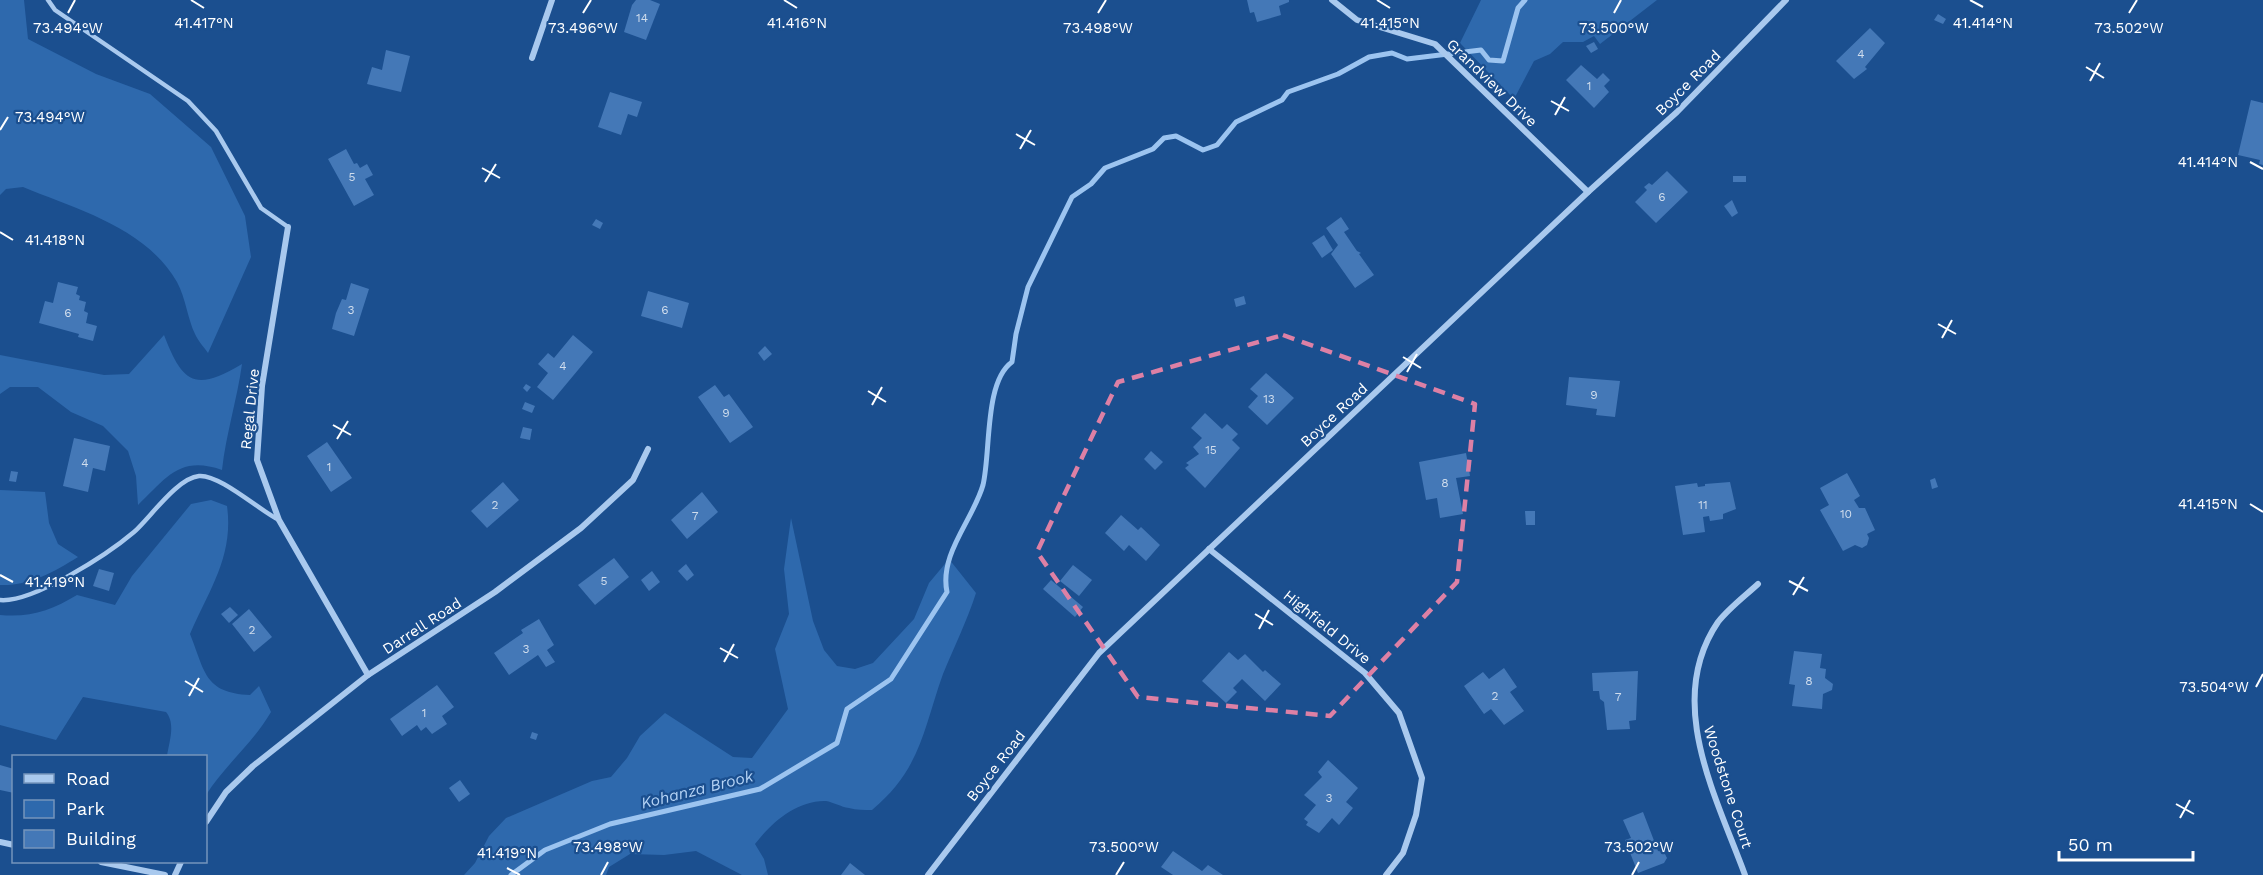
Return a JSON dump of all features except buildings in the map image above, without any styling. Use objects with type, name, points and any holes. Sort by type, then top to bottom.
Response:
[{"type":"street","points":[[532,58],[552,0]]},
{"type":"street","name":"Grandview Drive","points":[[1332,0],[1357,20],[1435,44],[1588,192]]},
{"type":"street","name":"Boyce Road","points":[[928,875],[1099,653],[1588,192],[1677,112],[1786,0]]},
{"type":"street","name":"Regal Drive","points":[[288,227],[262,386],[257,460],[279,520],[368,675]]},
{"type":"street","name":"Darrell Road","points":[[207,820],[226,792],[253,766],[368,675],[495,592],[581,528],[633,480],[648,449]]},
{"type":"street","name":"Highfield Drive","points":[[1209,549],[1365,673],[1399,713],[1422,778],[1416,815],[1403,853],[1386,875]]},
{"type":"street","name":"Woodstone Court","points":[[1744,875],[1703,756],[1696,730],[1693,690],[1698,660],[1718,622],[1758,584]]},
{"type":"street","points":[[110,863],[165,875]]},
{"type":"lane","points":[[48,0],[55,10],[188,101],[216,131],[261,208],[288,227]]},
{"type":"lane","points":[[0,600],[8,601],[50,585],[99,558],[134,532],[182,482],[199,476],[218,481],[279,520]]},
{"type":"highlighted area","points":[[1283,335],[1475,404],[1457,582],[1330,716],[1138,697],[1037,552],[1118,382]]},
{"type":"green space","points":[[0,0],[24,0],[28,39],[96,74],[150,94],[211,147],[245,216],[251,257],[208,353],[195,334],[177,282],[147,247],[109,222],[23,187],[6,189],[0,195]]},
{"type":"green space","points":[[1481,0],[1657,0],[1600,44],[1594,36],[1583,42],[1563,42],[1550,54],[1534,61],[1514,99],[1460,43]]},
{"type":"green space","points":[[164,335],[178,364],[192,378],[202,380],[213,378],[242,364],[222,470],[195,465],[184,467],[166,478],[138,505],[136,476],[128,451],[103,426],[71,412],[38,387],[10,387],[0,394],[0,355],[104,375],[129,374]]},
{"type":"green space","points":[[0,490],[45,492],[49,523],[58,544],[78,557],[31,581],[0,585]]},
{"type":"green space","points":[[211,500],[227,506],[227,541],[223,557],[190,634],[203,669],[208,678],[223,690],[250,695],[259,686],[271,712],[207,794],[207,755],[167,755],[171,722],[166,712],[83,697],[56,740],[0,725],[0,615],[11,616],[40,612],[77,595],[115,605],[132,576],[191,504]]},
{"type":"green space","points":[[791,518],[813,621],[824,650],[837,666],[855,669],[873,663],[914,619],[929,583],[949,559],[976,593],[943,674],[918,748],[911,764],[888,795],[872,810],[852,809],[826,801],[805,804],[786,814],[755,844],[764,859],[768,875],[742,875],[696,851],[664,855],[630,854],[609,867],[606,875],[464,875],[475,863],[489,836],[506,818],[592,781],[611,777],[627,758],[640,736],[665,713],[733,757],[752,758],[788,709],[775,649],[789,614],[784,569]]},
{"type":"waterway","name":"Kohanza Brook","points":[[511,875],[545,850],[610,824],[760,789],[837,743],[847,709],[891,679],[947,592],[946,578],[952,551],[983,485],[993,401],[1003,372],[1012,362],[1016,334],[1028,287],[1072,197],[1091,184],[1105,168],[1153,149],[1164,138],[1176,136],[1203,150],[1217,145],[1236,122],[1282,100],[1288,92],[1338,74],[1369,57],[1392,53],[1407,59],[1481,50],[1489,60],[1503,61],[1518,8],[1525,0]]}]
